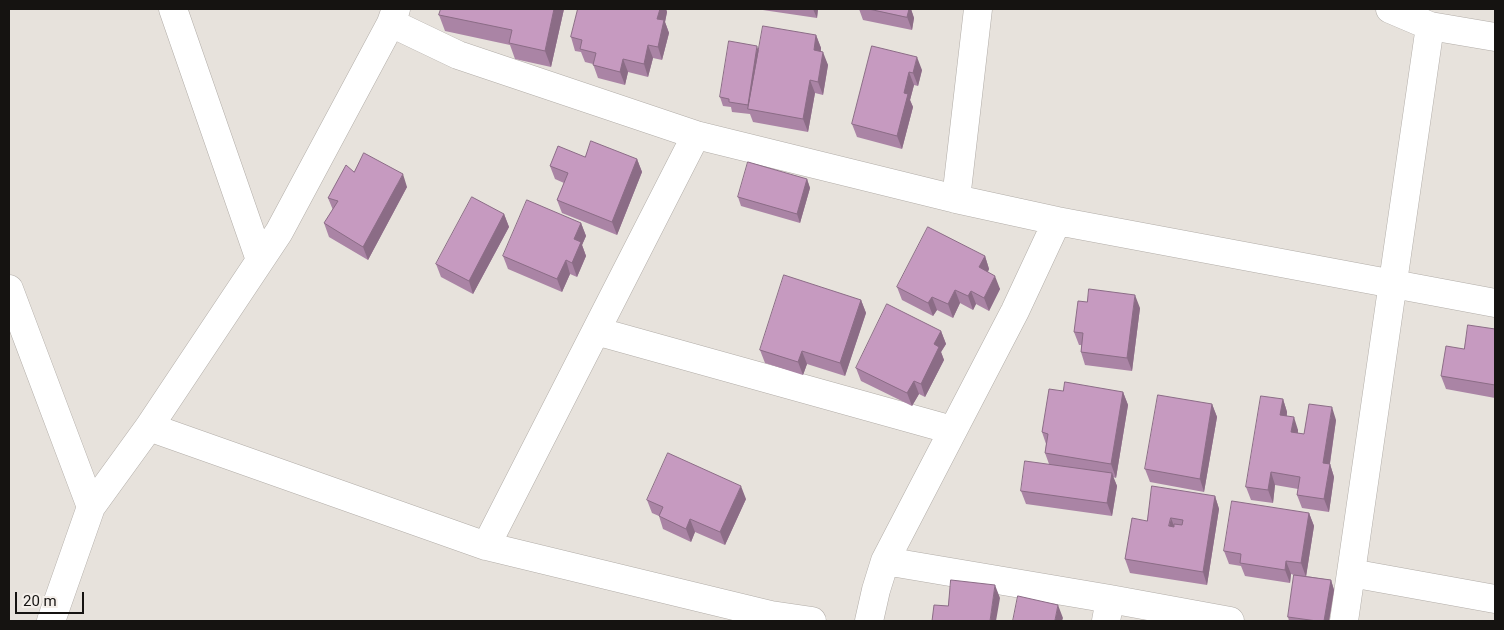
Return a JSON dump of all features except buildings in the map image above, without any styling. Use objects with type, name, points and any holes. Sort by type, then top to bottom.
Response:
[{"type":"street","points":[[173,9],[260,260]]},
{"type":"street","points":[[956,199],[978,9]]},
{"type":"street","points":[[1390,9],[1430,26],[1495,36]]},
{"type":"street","points":[[51,621],[91,507],[149,427],[279,232],[394,16],[458,55],[696,135],[956,199],[1057,221],[1495,303]]},
{"type":"street","points":[[1344,621],[1430,26]]},
{"type":"street","points":[[486,546],[696,135]]},
{"type":"street","points":[[864,621],[885,562],[1015,311],[1057,221]]},
{"type":"street","points":[[9,289],[91,507]]},
{"type":"street","points":[[596,331],[952,430]]},
{"type":"street","points":[[149,427],[486,546],[771,615],[812,621]]},
{"type":"street","points":[[885,562],[1108,610],[1230,621]]},
{"type":"street","points":[[1351,573],[1495,599]]}]
